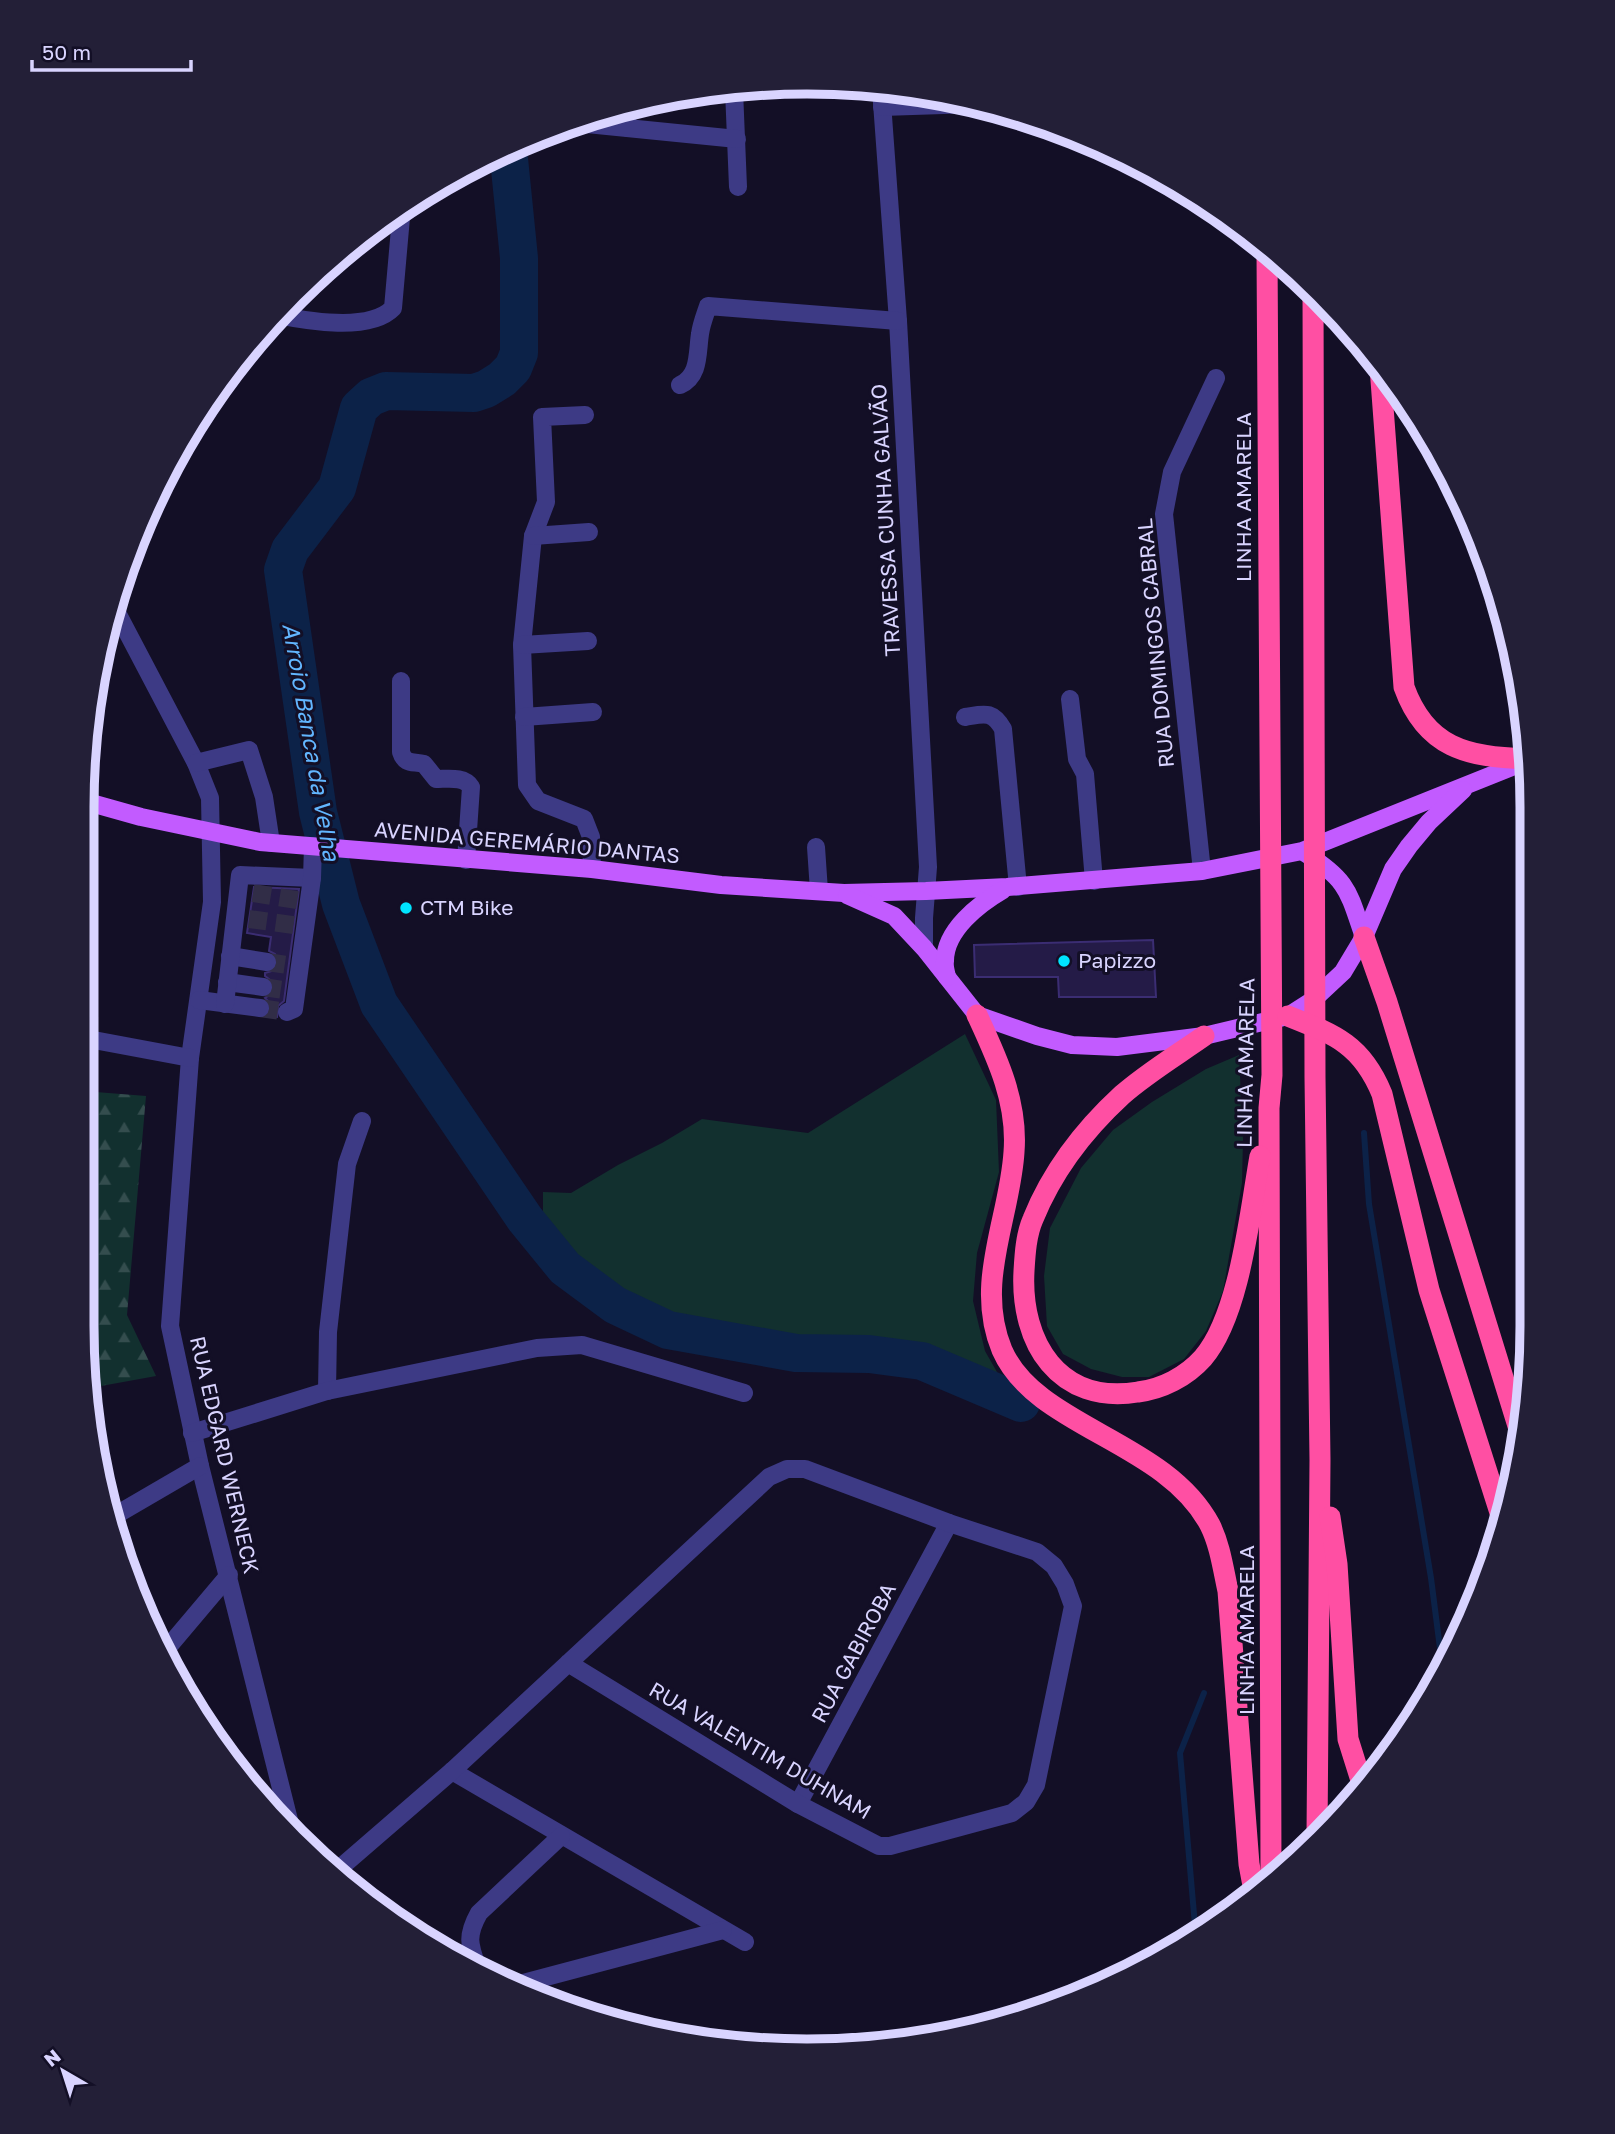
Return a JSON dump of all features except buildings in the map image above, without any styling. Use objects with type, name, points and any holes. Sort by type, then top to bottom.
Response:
[{"type":"highway","name":"LINHA AMARELA","points":[[1267,262],[1272,1075],[1269,1108],[1271,1869]]},
{"type":"highway","points":[[1313,304],[1315,1077],[1320,1460],[1317,1826]]},
{"type":"highway","points":[[1381,385],[1404,687],[1412,708],[1425,727],[1442,740],[1477,755],[1519,759]]},
{"type":"highway","points":[[1364,937],[1387,1002],[1515,1415]]},
{"type":"highway","points":[[977,1015],[1005,1079],[1012,1114],[1014,1151],[995,1248],[991,1293],[994,1324],[1003,1351],[1029,1386],[1054,1406],[1150,1461],[1196,1504],[1209,1524],[1219,1548],[1228,1591],[1253,1883]]},
{"type":"highway","points":[[1288,1016],[1324,1031],[1353,1048],[1372,1070],[1382,1094],[1429,1290],[1498,1505]]},
{"type":"highway","points":[[1204,1036],[1125,1093],[1101,1115],[1074,1147],[1050,1184],[1032,1221],[1025,1251],[1023,1278],[1026,1321],[1037,1347],[1052,1368],[1098,1393],[1128,1394],[1155,1390],[1182,1376],[1203,1358],[1219,1331],[1234,1295],[1269,1108]]},
{"type":"highway","points":[[1320,1460],[1337,1564],[1348,1739],[1360,1777]]},
{"type":"main road","name":"AVENIDA GEREMÁRIO DANTAS","points":[[94,804],[141,817],[271,843],[592,869],[721,885],[844,893],[926,891],[1202,872],[1302,851],[1519,763]]},
{"type":"main road","name":"AVENIDA GEREMÁRIO DANTAS","points":[[844,893],[894,916],[924,948],[977,1015],[1072,1045],[1117,1047],[1204,1036],[1288,1016],[1313,1000],[1343,972],[1364,937],[1393,869],[1429,822],[1471,783]]},
{"type":"main road","points":[[1302,851],[1333,872],[1347,887],[1364,937]]},
{"type":"main road","points":[[947,977],[944,960],[956,933],[982,902],[1012,887]]},
{"type":"street","points":[[735,99],[738,187]]},
{"type":"street","name":"TRAVESSA CUNHA GALVÃO","points":[[881,99],[898,321],[928,867],[924,948]]},
{"type":"street","points":[[627,118],[628,128]]},
{"type":"street","points":[[601,125],[737,139]]},
{"type":"street","points":[[290,317],[344,324],[386,315],[393,308],[401,222]]},
{"type":"street","points":[[680,385],[692,376],[697,362],[700,331],[708,306],[898,321]]},
{"type":"street","name":"RUA DOMINGOS CABRAL","points":[[1202,872],[1164,514],[1172,472],[1216,378]]},
{"type":"street","points":[[585,415],[542,416],[546,502],[533,536],[522,645],[527,785],[538,801],[584,819],[589,828],[592,869]]},
{"type":"street","points":[[533,536],[589,532]]},
{"type":"street","name":"RUA EDGARD WERNECK","points":[[120,619],[196,763],[210,797],[212,902],[190,1058],[170,1325],[192,1433],[288,1815]]},
{"type":"street","points":[[522,645],[589,641]]},
{"type":"street","points":[[401,681],[402,758],[407,763],[424,764],[436,779],[467,781],[471,787],[466,860]]},
{"type":"street","points":[[1070,699],[1077,759],[1085,774],[1094,881]]},
{"type":"street","points":[[524,717],[593,712]]},
{"type":"street","points":[[965,716],[986,713],[996,718],[1003,729],[1012,887]]},
{"type":"street","points":[[196,763],[249,750],[264,797],[271,843]]},
{"type":"street","points":[[287,1012],[294,1009],[293,992],[312,878],[314,846]]},
{"type":"street","points":[[816,846],[819,891]]},
{"type":"street","points":[[225,1004],[230,956],[242,918],[245,892],[239,877],[241,874],[312,878]]},
{"type":"street","points":[[230,956],[267,962]]},
{"type":"street","points":[[227,982],[264,987]]},
{"type":"street","points":[[199,1000],[260,1008]]},
{"type":"street","points":[[94,1040],[190,1058]]},
{"type":"street","points":[[327,1391],[328,1332],[347,1164],[362,1121]]},
{"type":"street","points":[[192,1433],[327,1391],[537,1348],[582,1345],[744,1394]]},
{"type":"street","points":[[120,1513],[200,1466]]},
{"type":"street","name":"RUA VALENTIM DUHNAM","points":[[342,1867],[452,1771],[568,1663],[769,1477],[787,1469],[805,1469],[1037,1552],[1055,1566],[1073,1606],[1036,1785],[1026,1802],[1012,1813],[890,1846],[879,1846],[798,1804],[568,1663]]},
{"type":"street","name":"RUA GABIROBA","points":[[798,1804],[949,1522]]},
{"type":"street","points":[[170,1645],[229,1576]]},
{"type":"street","points":[[452,1771],[745,1942]]},
{"type":"street","points":[[474,1956],[469,1942],[470,1928],[479,1913],[561,1836]]},
{"type":"street","points":[[528,1982],[723,1930]]},
{"type":"green space","points":[[965,1034],[996,1100],[999,1172],[977,1253],[973,1301],[985,1351],[1005,1386],[650,1324],[543,1246],[543,1192],[571,1193],[702,1119],[808,1133]]},
{"type":"green space","points":[[1239,1055],[1242,1183],[1223,1291],[1206,1331],[1184,1359],[1149,1377],[1122,1377],[1091,1369],[1063,1354],[1047,1326],[1044,1276],[1050,1228],[1081,1168],[1113,1130],[1206,1069]]},
{"type":"green space","points":[[94,1092],[146,1096],[127,1315],[156,1376],[97,1387],[94,1326]]},
{"type":"waterway","name":"Arroio Banca da Velha","points":[[509,160],[519,258],[519,353],[513,368],[502,379],[474,393],[386,391],[371,397],[359,408],[337,488],[290,550],[283,570],[318,812],[341,904],[379,1004],[525,1219],[565,1268],[615,1305],[668,1330],[796,1353],[869,1354],[922,1361],[1021,1403]]},
{"type":"waterway","points":[[1364,1133],[1369,1204],[1431,1578],[1441,1654]]},
{"type":"waterway","name":"Arroio Banca da Velha","points":[[1195,1925],[1180,1753],[1204,1693]]},
{"type":"tunnel","points":[[253,893],[303,901]]},
{"type":"tunnel","points":[[249,919],[300,926]]},
{"type":"tunnel","points":[[267,962],[294,966]]},
{"type":"tunnel","points":[[263,987],[290,991]]},
{"type":"tunnel","points":[[260,1008],[287,1012]]},
{"type":"place","name":"CTM Bike","points":[[406,908]]},
{"type":"place","name":"Papizzo","points":[[1064,961]]}]
